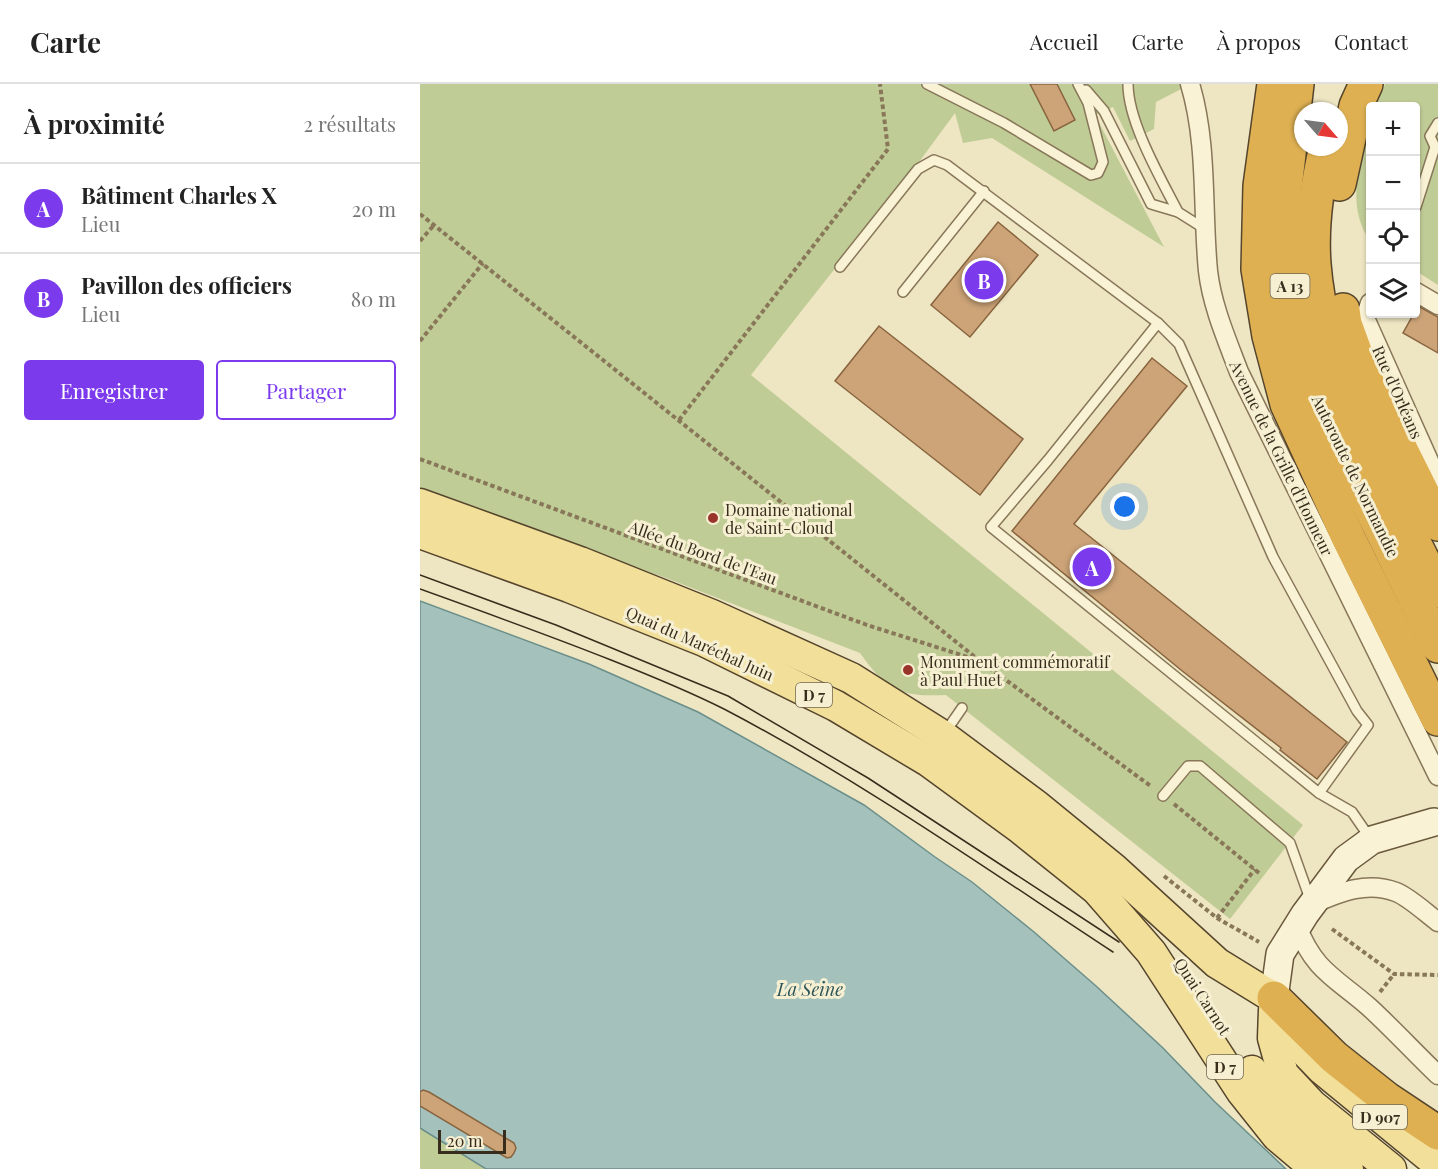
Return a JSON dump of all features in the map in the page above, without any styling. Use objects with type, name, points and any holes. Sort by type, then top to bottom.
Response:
[{"type":"highway","points":[[1274,84],[1260,186],[1258,269],[1269,336],[1287,404],[1349,539],[1438,719]]},
{"type":"highway","name":"Autoroute de Normandie","points":[[1297,84],[1285,189],[1287,267],[1298,331],[1316,394],[1367,471],[1438,591]]},
{"type":"highway","points":[[1337,102],[1344,84]]},
{"type":"highway","points":[[1366,84],[1356,106],[1336,194],[1335,262],[1345,324],[1364,376],[1438,524]]},
{"type":"highway","name":"Autoroute de Normandie","points":[[1324,156],[1316,192],[1314,264],[1324,327],[1367,471],[1438,646]]},
{"type":"highway","points":[[1274,998],[1334,1057],[1387,1099],[1438,1133]]},
{"type":"main road","name":"Quai du Maréchal Juin","points":[[420,504],[580,562],[712,615],[851,678],[943,736],[1037,806],[1113,868]]},
{"type":"main road","name":"Quai du Maréchal Juin","points":[[420,533],[569,587],[704,641],[836,705],[928,761],[1021,829],[1096,889],[1151,952]]},
{"type":"main road","points":[[1391,1169],[1312,1105],[1283,1074],[1273,1038],[1274,998],[1280,954],[1312,904],[1346,859],[1372,840],[1434,822]]},
{"type":"main road","name":"Quai Carnot","points":[[1113,868],[1167,940],[1259,1081],[1293,1121],[1348,1169]]},
{"type":"main road","name":"D 7","points":[[1113,868],[1217,963],[1274,998]]},
{"type":"main road","name":"Quai Carnot","points":[[1151,952],[1242,1092],[1277,1136],[1316,1169]]},
{"type":"main road","name":"D 907","points":[[1274,998],[1295,1041],[1323,1070],[1438,1164]]},
{"type":"street","name":"Avenue de la Grille d'Honneur","points":[[1190,84],[1197,107],[1200,132],[1209,274],[1216,306],[1239,372],[1438,776]]},
{"type":"street","points":[[1420,294],[1438,305]]},
{"type":"street","name":"Rue d'Orléans","points":[[1366,316],[1365,318],[1438,480]]},
{"type":"street","points":[[1312,904],[1347,890],[1370,886],[1397,892],[1438,922]]},
{"type":"street","points":[[1297,926],[1312,958],[1327,974],[1368,1007],[1438,1076]]},
{"type":"lane","points":[[927,84],[1004,123],[1091,175],[1098,173],[1103,162],[1088,103],[1079,84]]},
{"type":"lane","points":[[1079,84],[1104,111],[1151,204],[1178,212],[1205,229]]},
{"type":"lane","points":[[1128,84],[1130,102],[1137,124],[1178,212]]},
{"type":"lane","points":[[1420,196],[1437,148],[1430,136],[1438,123]]},
{"type":"lane","points":[[840,267],[918,169],[928,162],[942,162],[984,191],[1158,323],[1179,344],[1273,557],[1357,711],[1368,726],[1319,794]]},
{"type":"lane","points":[[903,292],[984,191]]},
{"type":"lane","points":[[1158,323],[991,527],[1319,794],[1352,812],[1372,840]]},
{"type":"lane","points":[[943,736],[962,708]]},
{"type":"lane","points":[[1163,796],[1188,766],[1200,766],[1290,843],[1312,904]]},
{"type":"path","points":[[679,420],[888,149],[880,84]]},
{"type":"path","points":[[420,214],[980,661],[1163,796],[1259,873]]},
{"type":"path","points":[[420,241],[434,225]]},
{"type":"path","points":[[420,341],[483,263]]},
{"type":"path","name":"Allée du Bord de l'Eau","points":[[420,459],[856,621],[980,661]]},
{"type":"path","points":[[1217,918],[1255,869]]},
{"type":"path","points":[[1332,929],[1394,974],[1438,975]]},
{"type":"green space","name":"Domaine national de Saint-Cloud","points":[[420,84],[1191,84],[1156,102],[1154,129],[1130,141],[1113,107],[1095,115],[1164,247],[992,138],[963,143],[955,113],[751,375],[1303,825],[1230,919],[946,695],[906,693],[887,684],[860,653],[666,578],[420,491]]},
{"type":"green space","points":[[1385,84],[1438,84],[1438,285],[1420,274],[1420,102],[1378,102]]},
{"type":"green space","points":[[1366,138],[1366,234],[1358,213],[1356,198]]},
{"type":"green space","points":[[420,1128],[486,1169],[420,1169]]},
{"type":"water","name":"La Seine","points":[[420,601],[589,664],[698,712],[864,805],[972,882],[1034,932],[1163,1048],[1215,1102],[1286,1169],[486,1169],[420,1128]]},
{"type":"building","points":[[1030,84],[1057,84],[1075,120],[1054,131]]},
{"type":"building","points":[[998,222],[1038,255],[970,337],[931,305]]},
{"type":"building","points":[[1420,307],[1438,317],[1438,353],[1403,333],[1411,318],[1420,318]]},
{"type":"building","points":[[879,326],[1023,439],[980,495],[835,381]]},
{"type":"building","points":[[1152,358],[1187,386],[1074,524],[1347,742],[1317,779],[1012,531]]},
{"type":"building","points":[[423,1090],[514,1143],[516,1148],[514,1153],[507,1158],[420,1106],[420,1092]]},
{"type":"tram line","points":[[420,575],[556,625],[728,696],[868,778],[1119,942]]},
{"type":"tram line","points":[[420,589],[611,660],[724,709],[775,736],[873,795],[1113,952]]},
{"type":"place","name":"Pavillon des officiers","points":[[984,280]]},
{"type":"place","name":"Domaine national de Saint-Cloud","points":[[713,518]]},
{"type":"place","name":"Bâtiment Charles X","points":[[1092,567]]},
{"type":"place","name":"Monument commémoratif à Paul Huet","points":[[908,670]]}]
